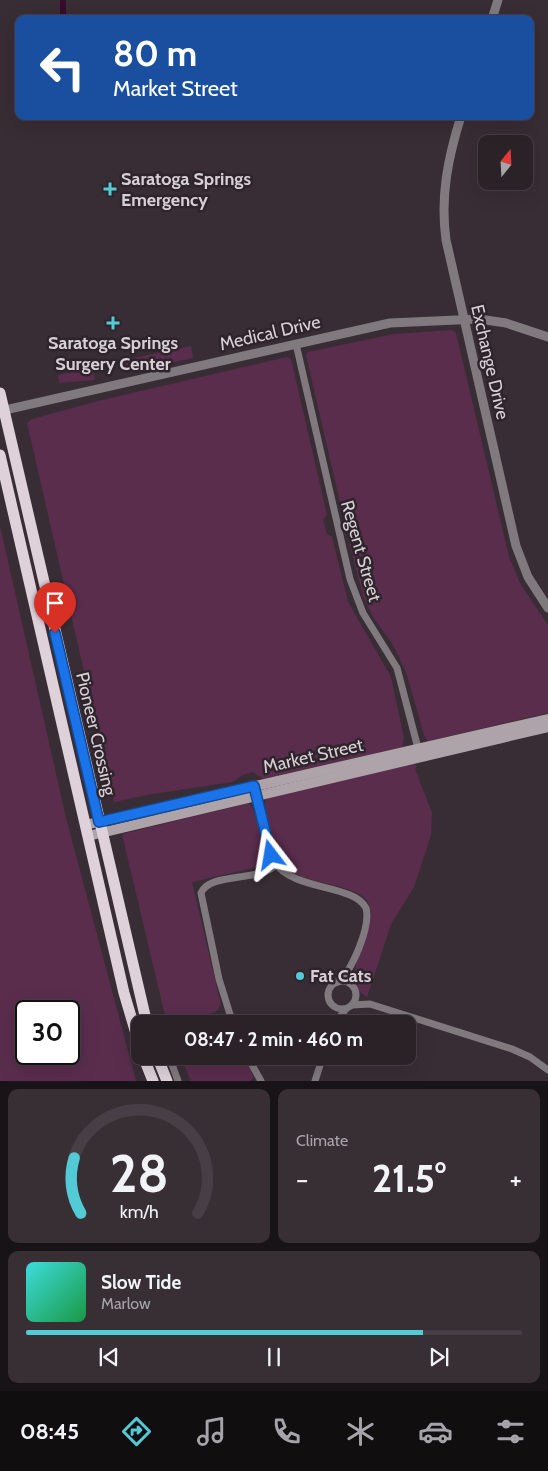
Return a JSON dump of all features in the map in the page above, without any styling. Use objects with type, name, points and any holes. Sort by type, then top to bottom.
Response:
[{"type":"highway","name":"Pioneer Crossing","points":[[0,394],[2,410],[145,1015]]},
{"type":"highway","name":"Pioneer Crossing","points":[[0,455],[131,1017]]},
{"type":"highway","points":[[147,1065],[153,1081]]},
{"type":"highway","points":[[161,1065],[167,1081]]},
{"type":"main road","name":"Market Street","points":[[419,753],[548,719]]},
{"type":"main road","name":"Market Street","points":[[86,830],[419,753],[548,727]]},
{"type":"street","points":[[493,15],[498,0]]},
{"type":"street","name":"Exchange Drive","points":[[460,120],[446,169],[443,208],[447,246],[516,546],[528,577],[548,607]]},
{"type":"street","name":"Medical Drive","points":[[2,410],[377,325],[464,319],[499,322],[548,337]]},
{"type":"street","name":"Regent Street","points":[[296,344],[350,579],[363,613],[397,668],[404,689],[419,753]]},
{"type":"street","points":[[255,791],[271,855],[276,865],[292,877],[356,898],[365,905],[367,919],[351,967],[329,992],[333,1015]]},
{"type":"street","points":[[230,1015],[219,979],[201,893],[208,884],[267,871],[276,865]]},
{"type":"street","points":[[342,1015],[355,999],[351,967]]},
{"type":"street","points":[[338,982],[347,983],[370,1004]]},
{"type":"street","points":[[332,1004],[340,1009],[370,1004],[512,1049],[530,1057],[548,1070]]},
{"type":"street","points":[[172,1065],[178,1081]]},
{"type":"street","points":[[253,1065],[261,1081]]},
{"type":"street","points":[[315,1081],[320,1065]]},
{"type":"shaded area","points":[[452,330],[456,333],[509,557],[521,585],[548,625],[548,713],[428,741],[424,735],[406,672],[392,643],[375,620],[364,599],[347,534],[351,529],[348,514],[342,511],[306,355],[308,352],[394,334]]},
{"type":"shaded area","points":[[191,346],[193,358],[128,372],[125,360]]},
{"type":"shaded area","points":[[287,357],[291,359],[327,515],[323,519],[327,534],[332,537],[348,602],[391,677],[404,738],[402,747],[263,779],[253,772],[243,775],[233,782],[152,794],[114,802],[27,423],[32,419],[98,401]]},
{"type":"shaded area","points":[[92,368],[95,380],[59,383],[58,375]]},
{"type":"shaded area","points":[[0,526],[66,818],[136,1081],[0,1081]]},
{"type":"shaded area","points":[[412,763],[417,766],[415,769],[432,813],[431,835],[414,887],[391,924],[367,997],[358,990],[355,979],[359,955],[370,921],[368,902],[361,895],[351,890],[309,879],[285,868],[277,859],[271,846],[265,804],[266,799]]},
{"type":"shaded area","points":[[249,803],[252,807],[261,832],[266,863],[263,866],[192,882],[221,1005],[217,1011],[207,1015],[165,1015],[122,834]]},
{"type":"shaded area","points":[[184,1065],[248,1065],[254,1078],[249,1081],[191,1081]]},
{"type":"waterway","points":[[63,0],[63,15]]},
{"type":"place","name":"Saratoga Springs Emergency","points":[[110,189]]},
{"type":"place","name":"Saratoga Springs Surgery Center","points":[[113,323]]},
{"type":"place","name":"Fat Cats","points":[[300,976]]},
{"type":"route","points":[[55,633],[99,822],[254,786],[271,855]]}]
